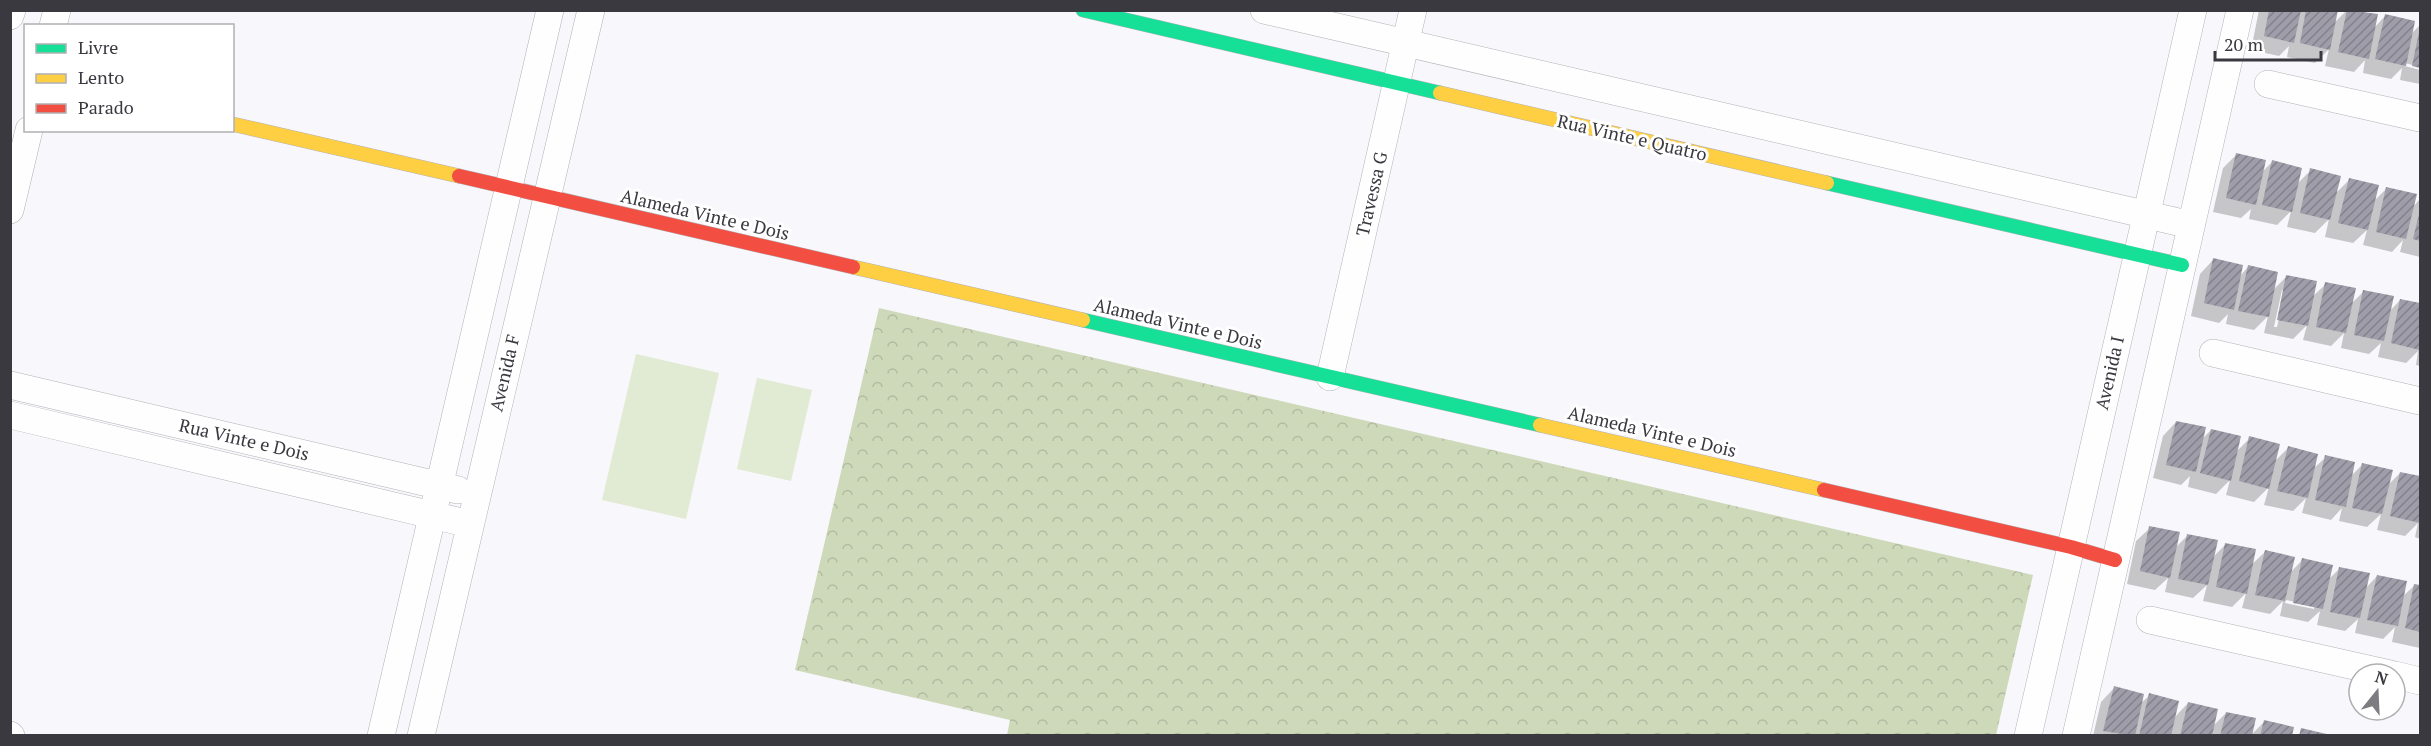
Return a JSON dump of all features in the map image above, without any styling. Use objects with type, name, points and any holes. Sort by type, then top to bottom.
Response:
[{"type":"street","points":[[10,16],[12,10]]},
{"type":"street","points":[[381,735],[550,10]]},
{"type":"street","name":"Avenida F","points":[[421,735],[591,10]]},
{"type":"street","name":"Rua Vinte e Quatro","points":[[1083,10],[2182,265]]},
{"type":"street","points":[[1264,10],[2191,225]]},
{"type":"street","name":"Travessa G","points":[[1330,377],[1413,10]]},
{"type":"street","name":"Avenida I","points":[[2028,735],[2193,10]]},
{"type":"street","points":[[2076,735],[2240,10]]},
{"type":"street","points":[[2268,84],[2421,118]]},
{"type":"street","name":"Alameda Vinte e Dois","points":[[234,124],[2071,547],[2115,560]]},
{"type":"street","points":[[10,210],[29,132]]},
{"type":"street","points":[[2212,352],[2421,401]]},
{"type":"street","name":"Rua Vinte e Dois","points":[[10,385],[477,495]]},
{"type":"street","name":"Rua Vinte e Dois","points":[[10,415],[470,524]]},
{"type":"street","points":[[2150,620],[2347,664]]},
{"type":"green space","points":[[879,308],[2033,575],[1996,735],[1007,735],[1010,720],[795,670]]},
{"type":"green space","points":[[636,354],[719,373],[686,519],[602,500]]},
{"type":"green space","points":[[757,378],[812,390],[791,481],[737,469]]},
{"type":"building","points":[[2269,10],[2301,10],[2294,43],[2264,36]]},
{"type":"building","points":[[2306,10],[2338,10],[2330,50],[2300,43]]},
{"type":"building","points":[[2347,10],[2378,14],[2369,59],[2338,52]]},
{"type":"building","points":[[2385,14],[2415,21],[2406,66],[2375,59]]},
{"type":"building","points":[[2420,32],[2420,68],[2412,66]]},
{"type":"building","points":[[2236,153],[2266,160],[2256,205],[2226,198]]},
{"type":"building","points":[[2272,160],[2302,168],[2292,212],[2262,205]]},
{"type":"building","points":[[2310,168],[2341,176],[2330,220],[2300,213]]},
{"type":"building","points":[[2349,178],[2379,185],[2368,230],[2338,223]]},
{"type":"building","points":[[2386,187],[2417,194],[2406,239],[2376,232]]},
{"type":"building","points":[[2420,210],[2420,241],[2413,239]]},
{"type":"building","points":[[2213,258],[2243,265],[2234,310],[2204,303]]},
{"type":"building","points":[[2248,265],[2278,272],[2269,317],[2238,311]]},
{"type":"building","points":[[2286,275],[2317,281],[2308,326],[2277,320]]},
{"type":"building","points":[[2325,282],[2356,288],[2346,333],[2316,327]]},
{"type":"building","points":[[2363,290],[2394,296],[2384,341],[2354,335]]},
{"type":"building","points":[[2400,299],[2420,303],[2420,350],[2391,343]]},
{"type":"building","points":[[2176,421],[2206,427],[2196,472],[2166,465]]},
{"type":"building","points":[[2211,429],[2241,436],[2231,481],[2200,473]]},
{"type":"building","points":[[2249,436],[2280,444],[2269,489],[2239,481]]},
{"type":"building","points":[[2288,446],[2318,454],[2308,498],[2277,491]]},
{"type":"building","points":[[2325,455],[2355,462],[2346,507],[2315,500]]},
{"type":"building","points":[[2362,463],[2393,470],[2382,514],[2352,508]]},
{"type":"building","points":[[2400,472],[2420,476],[2420,523],[2390,516]]},
{"type":"building","points":[[2149,526],[2180,532],[2170,578],[2140,571]]},
{"type":"building","points":[[2187,534],[2218,540],[2208,585],[2178,579]]},
{"type":"building","points":[[2225,543],[2256,549],[2247,594],[2216,587]]},
{"type":"building","points":[[2265,550],[2295,557],[2285,601],[2255,595]]},
{"type":"building","points":[[2302,558],[2333,565],[2323,609],[2293,603]]},
{"type":"building","points":[[2339,567],[2370,573],[2360,618],[2330,612]]},
{"type":"building","points":[[2377,575],[2407,581],[2398,626],[2367,620]]},
{"type":"building","points":[[2414,584],[2420,585],[2420,632],[2405,628]]},
{"type":"building","points":[[2114,686],[2144,694],[2135,736],[2103,731]]},
{"type":"building","points":[[2149,693],[2179,701],[2171,736],[2139,736]]},
{"type":"building","points":[[2188,702],[2218,709],[2212,736],[2180,736]]},
{"type":"building","points":[[2226,712],[2256,718],[2252,736],[2220,736]]},
{"type":"building","points":[[2264,720],[2294,727],[2292,736],[2260,736]]},
{"type":"building","points":[[2301,728],[2331,735],[2331,736],[2299,736]]},
{"type":"traffic: fast","points":[[1083,10],[1440,93]]},
{"type":"traffic: fast","points":[[1827,183],[2182,265]]},
{"type":"traffic: fast","points":[[1083,320],[1540,425]]},
{"type":"traffic: slow","points":[[1440,93],[1827,183]]},
{"type":"traffic: slow","points":[[234,124],[459,176]]},
{"type":"traffic: slow","points":[[853,267],[1083,320]]},
{"type":"traffic: slow","points":[[1540,425],[1824,490]]},
{"type":"traffic: jam","points":[[459,176],[853,267]]},
{"type":"traffic: jam","points":[[1824,490],[2071,547],[2115,560]]}]
